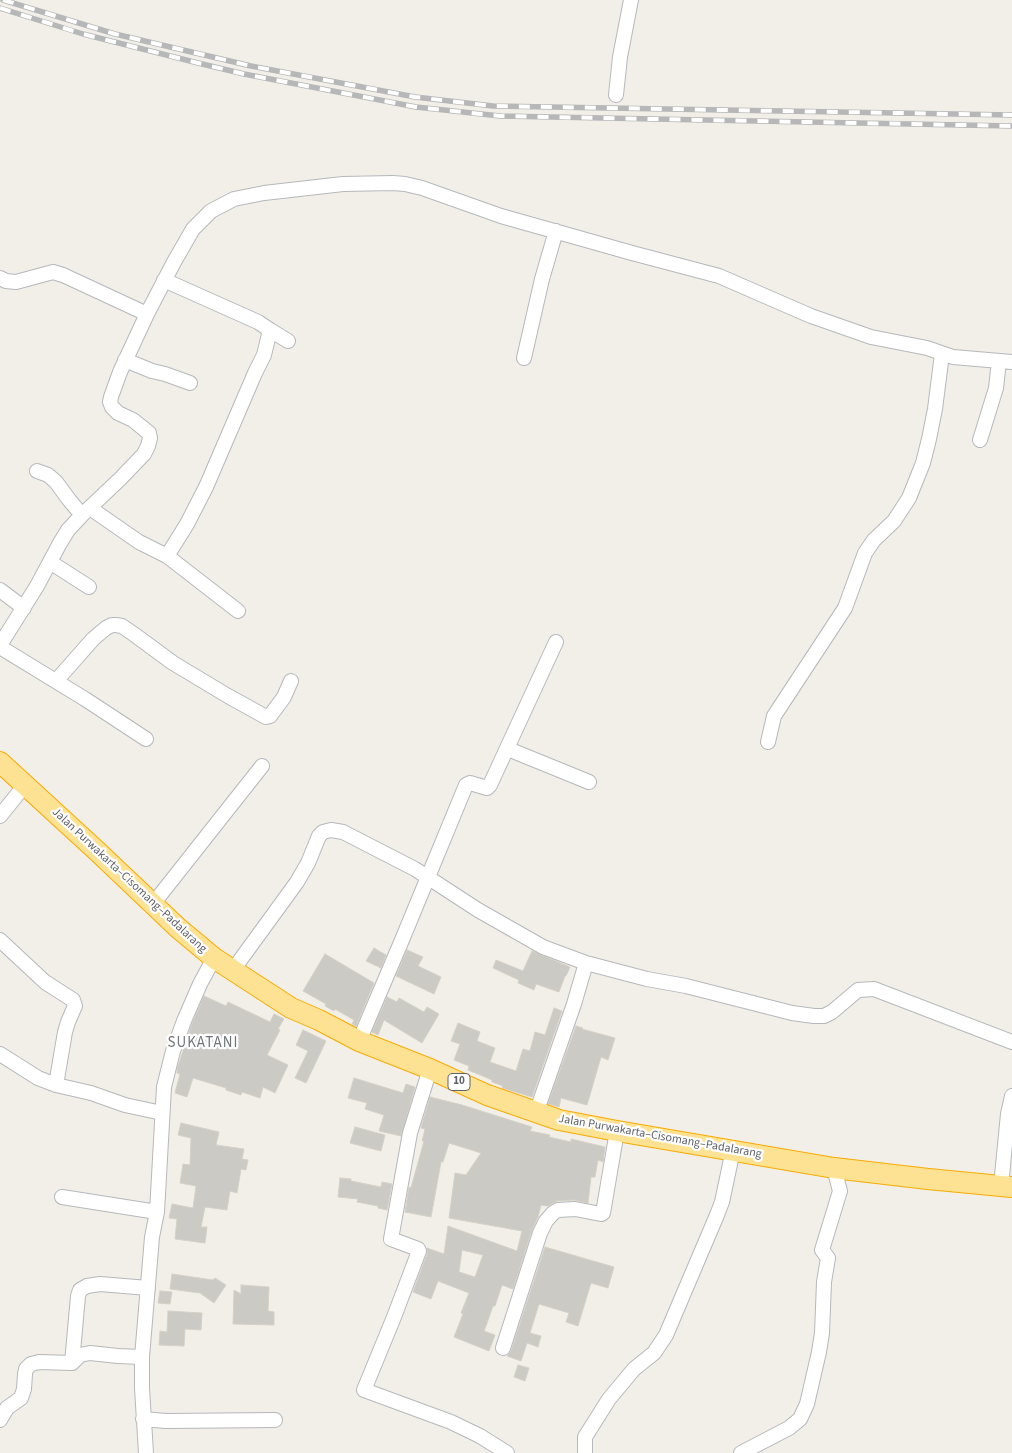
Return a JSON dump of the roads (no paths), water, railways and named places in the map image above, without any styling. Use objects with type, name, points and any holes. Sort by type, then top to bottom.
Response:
[{"type":"highway","name":"Jalan Purwakarta–Cisomang–Padalarang","points":[[0,762],[178,928],[214,958],[291,1008],[359,1041],[487,1095],[559,1120],[834,1168],[1006,1187]]},
{"type":"street","points":[[616,96],[620,56],[630,0]]},
{"type":"street","points":[[146,739],[0,646],[68,530],[120,480],[144,454],[150,443],[149,433],[112,407],[110,397],[147,314],[193,230],[212,211],[234,199],[264,193],[343,184],[404,184],[422,188],[501,216],[719,276],[811,316],[871,337],[927,348],[953,357],[1006,361],[980,440]]},
{"type":"street","points":[[524,358],[542,279],[556,231]]},
{"type":"street","points":[[0,278],[16,282],[53,272],[147,314]]},
{"type":"street","points":[[164,280],[258,322],[288,340]]},
{"type":"street","points":[[167,556],[187,524],[206,487],[264,355],[270,330]]},
{"type":"street","points":[[768,742],[774,716],[845,608],[865,553],[874,540],[894,521],[909,498],[923,463],[929,440],[942,354]]},
{"type":"street","points":[[126,360],[152,371],[190,383]]},
{"type":"street","points":[[37,471],[48,475],[56,482],[70,501],[139,542],[167,556],[238,611]]},
{"type":"street","points":[[50,562],[89,587]]},
{"type":"street","points":[[0,590],[24,608]]},
{"type":"street","points":[[56,681],[93,639],[106,628],[116,624],[135,634],[173,663],[266,717],[270,716],[284,697],[291,681]]},
{"type":"street","points":[[359,1041],[466,785],[470,783],[489,787],[556,642]]},
{"type":"street","points":[[508,749],[589,782]]},
{"type":"street","points":[[153,904],[262,766]]},
{"type":"street","points":[[0,816],[25,785]]},
{"type":"street","points":[[233,970],[297,882],[320,836],[323,832],[331,830],[343,832],[428,877],[478,910],[543,947],[586,963],[792,1013],[814,1016],[824,1016],[832,1012],[858,990],[874,989],[1012,1042]]},
{"type":"street","points":[[0,940],[45,982],[73,1000],[75,1006],[65,1032],[64,1049],[56,1085]]},
{"type":"street","points":[[146,1453],[143,1419],[142,1357],[152,1237],[157,1212],[164,1087],[173,1050],[200,984],[214,958]]},
{"type":"street","points":[[536,1113],[574,1004],[586,963]]},
{"type":"street","points":[[0,1054],[38,1078],[56,1085],[91,1093],[125,1105],[162,1113]]},
{"type":"street","points":[[430,1070],[410,1133],[391,1239],[418,1249],[418,1251],[364,1391],[451,1422],[480,1436],[507,1453]]},
{"type":"street","points":[[1006,1187],[1008,1114],[1012,1096]]},
{"type":"street","points":[[503,1348],[540,1233],[546,1221],[558,1210],[574,1209],[602,1213],[617,1131]]},
{"type":"street","points":[[585,1453],[585,1437],[606,1404],[634,1369],[654,1353],[666,1335],[717,1216],[722,1202],[733,1150]]},
{"type":"street","points":[[741,1453],[789,1428],[800,1419],[807,1404],[822,1332],[824,1282],[828,1258],[822,1250],[840,1191],[834,1168]]},
{"type":"street","points":[[62,1198],[157,1212]]},
{"type":"street","points":[[72,1363],[80,1290],[87,1286],[100,1284],[148,1288]]},
{"type":"street","points":[[0,1420],[8,1408],[21,1398],[26,1369],[31,1364],[39,1362],[72,1363],[80,1355],[90,1353],[142,1357]]},
{"type":"street","points":[[143,1419],[166,1421],[275,1420]]},
{"type":"railway","points":[[3,0],[115,34],[251,66],[415,97],[493,106],[1012,115]]},
{"type":"railway","points":[[0,8],[83,34],[244,74],[416,107],[500,116],[1012,126]]},
{"type":"district","name":"SUKATANI","points":[[203,1044]]}]
